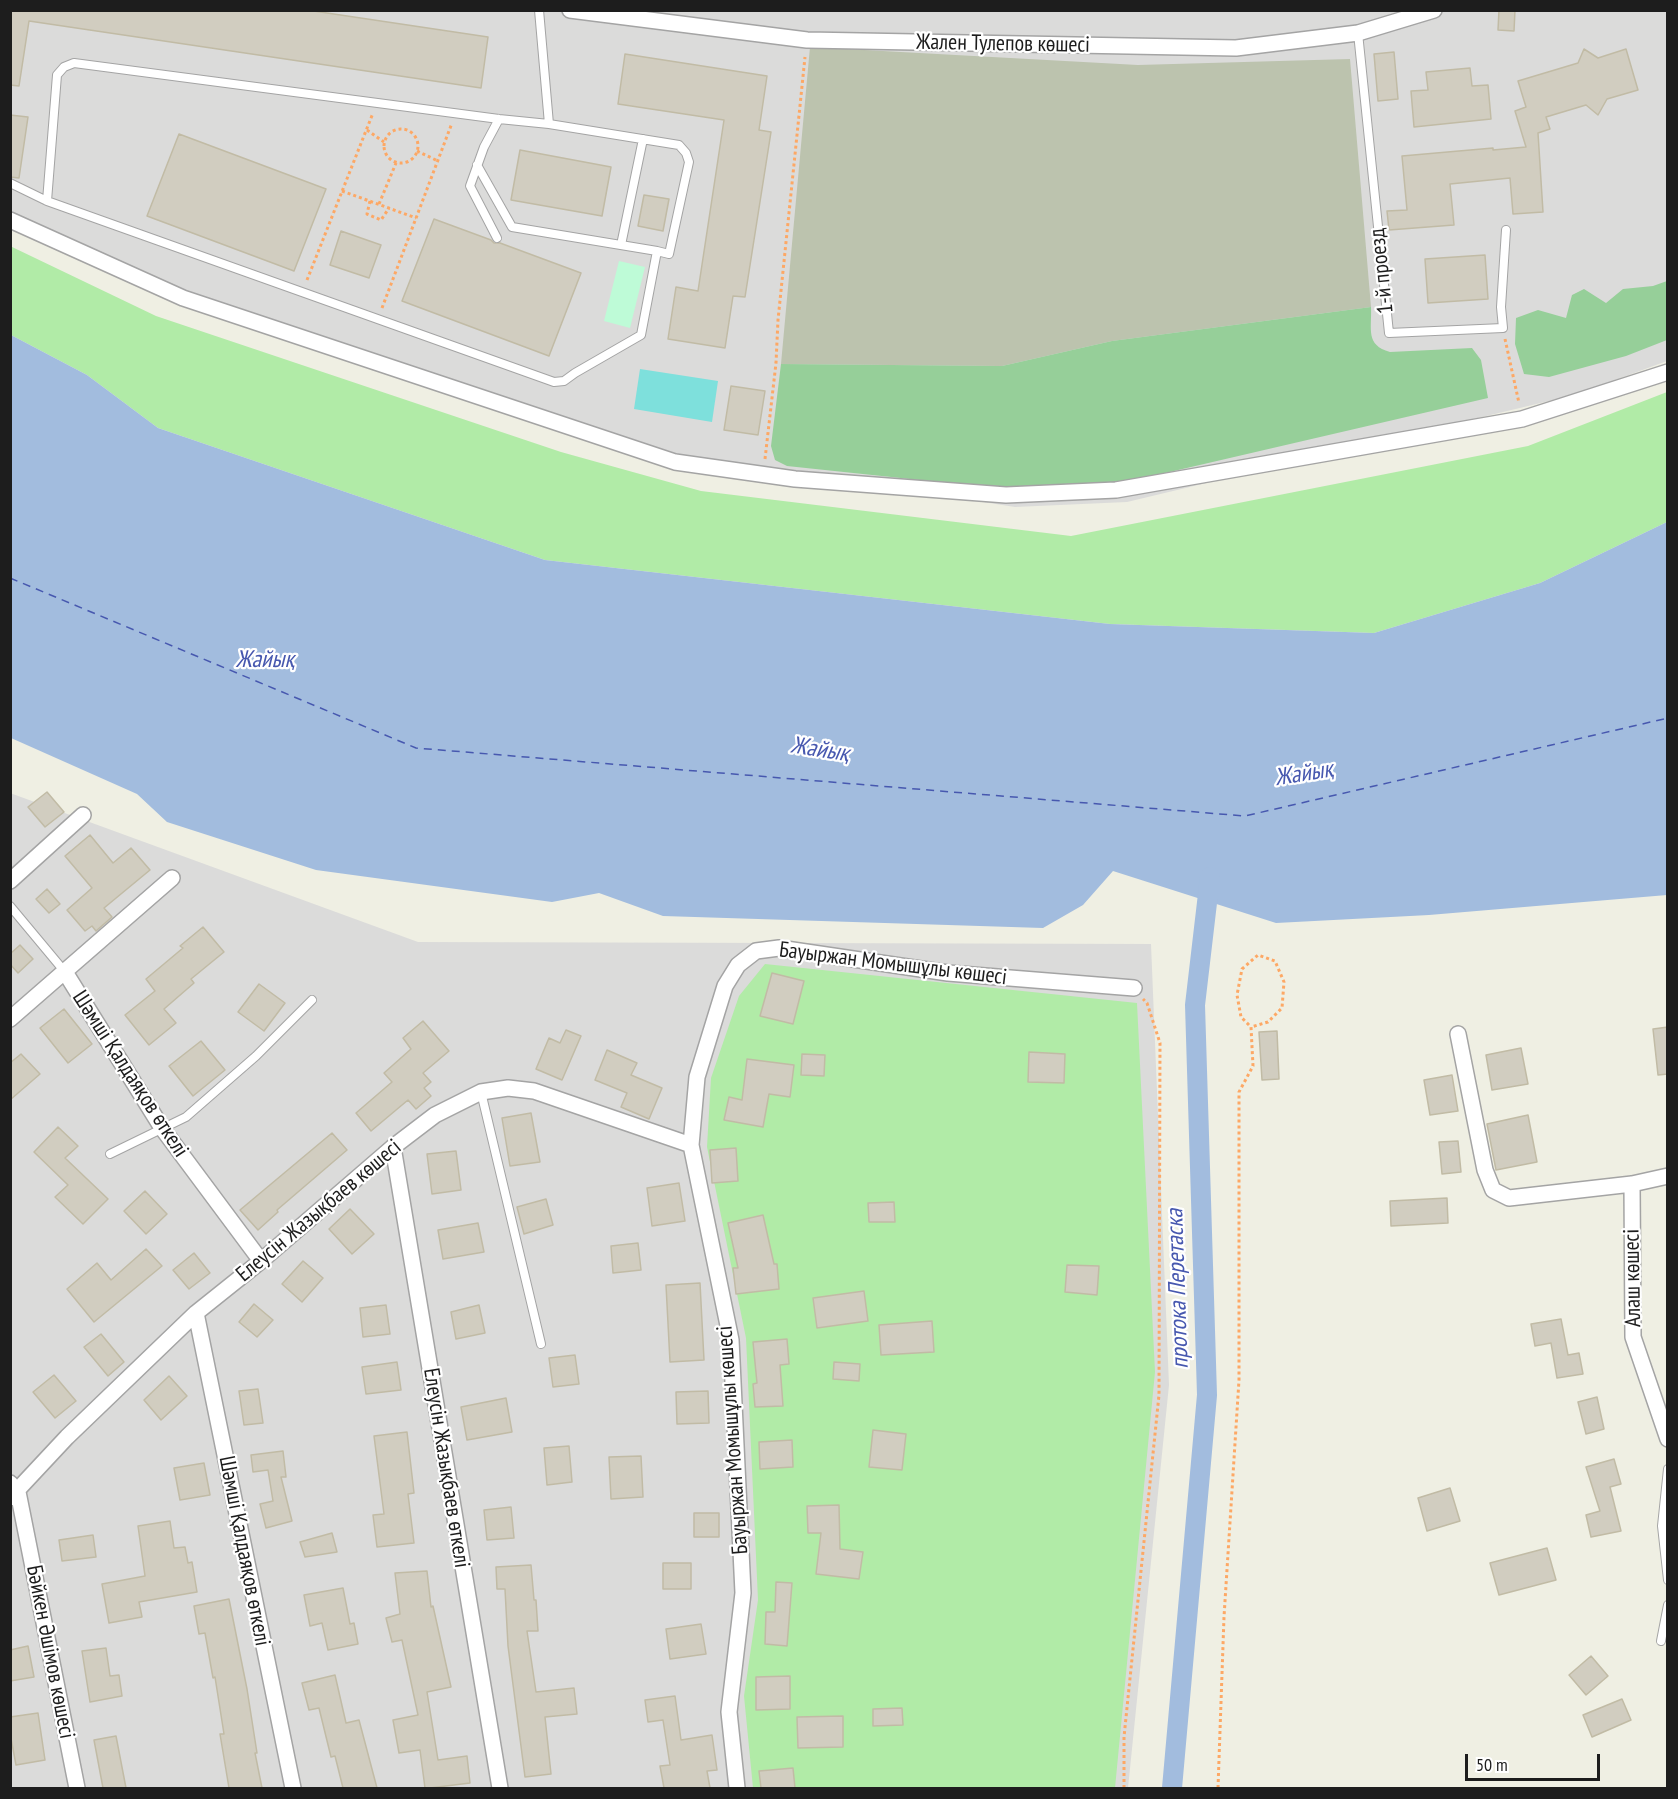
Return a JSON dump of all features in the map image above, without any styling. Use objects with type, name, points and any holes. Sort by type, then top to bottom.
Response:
[{"type":"street","name":"Жален Тулепов көшесі","points":[[570,10],[807,40],[1236,48],[1358,33],[1434,10]]},
{"type":"street","points":[[10,220],[183,298],[675,462],[795,479],[1006,495],[1116,490],[1522,418],[1668,372]]},
{"type":"street","points":[[10,880],[83,815]]},
{"type":"street","points":[[10,1019],[172,878]]},
{"type":"street","name":"Бауыржан Момышұлы көшесі","points":[[737,1788],[729,1712],[743,1593],[730,1341],[691,1144],[697,1077],[725,986],[738,965],[756,951],[779,948],[948,973],[1134,988]]},
{"type":"street","name":"Шәмші Қалдаяқов өткелі","points":[[65,972],[162,1128],[261,1262]]},
{"type":"street","points":[[1458,1034],[1485,1170],[1493,1190],[1509,1198],[1632,1184],[1668,1176]]},
{"type":"street","name":"Елеусін Жазықбаев көшесі","points":[[13,1491],[196,1313],[261,1262],[393,1147],[435,1115],[481,1092],[508,1088],[534,1091],[691,1144]]},
{"type":"street","name":"Елеусін Жазықбаев өткелі","points":[[393,1147],[500,1788]]},
{"type":"street","name":"Алаш көшесі","points":[[1632,1184],[1633,1337],[1668,1439]]},
{"type":"street","name":"Шәмші Қалдаяқов өткелі","points":[[196,1313],[293,1788]]},
{"type":"street","name":"Бәйкен Әшімов көшесі","points":[[13,1491],[77,1788]]},
{"type":"lane","points":[[539,10],[549,124]]},
{"type":"lane","name":"1-й проезд","points":[[1358,33],[1389,333],[1503,328]]},
{"type":"lane","points":[[47,201],[57,75],[64,67],[74,63],[549,124],[643,139],[679,145],[686,153],[689,162],[669,254],[512,227],[477,165]]},
{"type":"lane","points":[[497,238],[470,186],[484,147],[499,119]]},
{"type":"lane","points":[[621,245],[643,139]]},
{"type":"lane","points":[[10,183],[47,201],[554,382],[564,381],[641,335],[657,251]]},
{"type":"lane","points":[[1503,328],[1501,307],[1506,230]]},
{"type":"lane","points":[[10,906],[65,972]]},
{"type":"lane","points":[[110,1154],[186,1117],[256,1056],[312,1000]]},
{"type":"lane","points":[[481,1092],[541,1344]]},
{"type":"lane","points":[[1668,1469],[1662,1526],[1668,1580]]},
{"type":"lane","points":[[1661,1641],[1668,1605]]},
{"type":"path","points":[[763,474],[807,40]]},
{"type":"path","points":[[307,281],[377,103]]},
{"type":"path","points":[[381,309],[456,113]]},
{"type":"path","points":[[405,129],[416,139],[417,152],[411,160],[396,163],[385,154],[384,142],[390,132],[405,129]]},
{"type":"path","points":[[367,130],[384,142]]},
{"type":"path","points":[[417,152],[438,161]]},
{"type":"path","points":[[379,204],[396,163]]},
{"type":"path","points":[[342,191],[416,218]]},
{"type":"path","points":[[370,201],[367,214],[381,220],[389,208]]},
{"type":"path","points":[[1503,328],[1522,418]]},
{"type":"path","points":[[1218,1788],[1224,1617],[1239,1380],[1239,1092],[1253,1066],[1251,1027],[1241,1017],[1237,995],[1242,969],[1258,955],[1275,961],[1284,982],[1283,999],[1282,1008],[1268,1022],[1251,1027]]},
{"type":"path","points":[[1124,1788],[1124,1737],[1159,1395],[1160,1043],[1147,1003],[1134,988]]},
{"type":"shaded area","points":[[11,11],[1667,11],[1667,361],[1574,395],[1127,502],[1015,507],[674,454],[199,298],[11,214]]},
{"type":"shaded area","points":[[810,47],[1138,65],[1350,59],[1371,307],[1112,341],[1002,366],[781,364]]},
{"type":"shaded area","points":[[640,369],[718,381],[712,422],[634,409]]},
{"type":"shaded area","points":[[10,793],[418,942],[1151,944],[1169,1385],[1128,1788],[11,1788]]},
{"type":"green space","points":[[10,246],[156,316],[561,452],[701,491],[1071,536],[1528,446],[1667,392],[1667,522],[1540,583],[1374,633],[1110,624],[545,560],[158,428],[87,375],[11,335]]},
{"type":"green space","points":[[619,261],[645,267],[630,328],[604,321]]},
{"type":"green space","points":[[1667,281],[1667,340],[1626,356],[1549,377],[1524,374],[1515,344],[1516,318],[1538,310],[1566,318],[1572,295],[1584,289],[1606,303],[1623,289],[1653,286]]},
{"type":"green space","points":[[1371,307],[1373,340],[1382,349],[1390,352],[1472,348],[1481,360],[1488,398],[1105,487],[1035,488],[967,485],[787,466],[775,460],[771,446],[781,364],[1002,366],[1112,341]]},
{"type":"green space","points":[[765,964],[1137,1003],[1155,1372],[1115,1788],[753,1788],[744,1696],[758,1600],[746,1338],[707,1147],[711,1078],[739,996]]},
{"type":"water","name":"Жайық","points":[[11,335],[87,375],[158,428],[545,560],[1110,624],[1374,633],[1540,583],[1667,522],[1667,895],[1429,915],[1276,923],[1113,871],[1083,905],[1043,928],[663,916],[599,893],[552,902],[316,870],[167,822],[137,794],[11,738]]},
{"type":"building","points":[[10,10],[307,10],[488,37],[481,88],[29,21],[19,86],[10,85]]},
{"type":"building","points":[[1499,10],[1515,10],[1514,31],[1498,30]]},
{"type":"building","points":[[1584,49],[1598,58],[1626,49],[1638,90],[1607,99],[1598,115],[1586,105],[1546,117],[1550,129],[1538,133],[1543,212],[1513,214],[1510,178],[1450,184],[1454,225],[1389,230],[1387,211],[1407,210],[1402,156],[1526,147],[1515,111],[1526,107],[1518,81],[1578,63]]},
{"type":"building","points":[[1394,52],[1398,99],[1378,101],[1374,54]]},
{"type":"building","points":[[625,54],[767,76],[759,130],[771,132],[745,297],[733,296],[725,348],[668,339],[676,287],[698,291],[724,120],[618,104]]},
{"type":"building","points":[[1470,68],[1472,86],[1488,85],[1491,119],[1414,127],[1411,91],[1428,90],[1426,72]]},
{"type":"building","points":[[10,115],[28,117],[19,178],[10,177]]},
{"type":"building","points":[[179,134],[326,189],[294,271],[147,216]]},
{"type":"building","points":[[520,150],[611,167],[602,216],[511,200]]},
{"type":"building","points":[[644,195],[669,199],[663,231],[638,226]]},
{"type":"building","points":[[434,219],[494,243],[500,243],[581,273],[549,356],[402,301]]},
{"type":"building","points":[[341,231],[381,245],[369,278],[330,265]]},
{"type":"building","points":[[1485,255],[1488,299],[1428,303],[1425,259]]},
{"type":"building","points":[[731,386],[765,391],[758,435],[724,430]]},
{"type":"building","points":[[47,792],[64,812],[45,827],[28,807]]},
{"type":"building","points":[[90,835],[113,863],[131,848],[150,870],[104,908],[112,917],[96,931],[92,926],[85,931],[67,910],[92,888],[65,856]]},
{"type":"building","points":[[47,889],[60,904],[49,913],[36,899]]},
{"type":"building","points":[[203,927],[224,952],[191,979],[194,983],[164,1009],[176,1023],[149,1045],[125,1015],[155,991],[146,979],[183,948],[180,946]]},
{"type":"building","points":[[20,945],[33,959],[18,973],[10,964],[10,954]]},
{"type":"building","points":[[772,973],[804,981],[793,1024],[760,1016]]},
{"type":"building","points":[[259,984],[285,1003],[264,1031],[238,1012]]},
{"type":"building","points":[[64,1009],[92,1044],[68,1063],[40,1028]]},
{"type":"building","points":[[423,1021],[449,1051],[423,1073],[431,1082],[424,1088],[431,1096],[416,1109],[408,1100],[371,1131],[356,1113],[392,1082],[384,1073],[411,1049],[403,1038]]},
{"type":"building","points":[[1668,1027],[1668,1074],[1658,1075],[1653,1029]]},
{"type":"building","points":[[566,1030],[581,1036],[562,1080],[536,1069],[549,1038],[560,1043]]},
{"type":"building","points":[[1277,1031],[1279,1079],[1262,1080],[1259,1032]]},
{"type":"building","points":[[201,1041],[225,1070],[193,1096],[169,1066]]},
{"type":"building","points":[[1521,1048],[1528,1084],[1492,1090],[1486,1055]]},
{"type":"building","points":[[607,1050],[637,1063],[631,1075],[662,1088],[649,1119],[621,1107],[627,1093],[595,1080]]},
{"type":"building","points":[[1029,1052],[1065,1054],[1064,1083],[1028,1082]]},
{"type":"building","points":[[21,1054],[40,1074],[10,1100],[10,1063]]},
{"type":"building","points":[[802,1054],[825,1055],[824,1076],[801,1075]]},
{"type":"building","points":[[747,1059],[794,1065],[790,1097],[769,1094],[763,1127],[724,1120],[729,1097],[742,1100]]},
{"type":"building","points":[[1452,1075],[1458,1111],[1430,1115],[1424,1080]]},
{"type":"building","points":[[531,1113],[540,1162],[510,1166],[502,1118]]},
{"type":"building","points":[[1528,1115],[1537,1162],[1496,1170],[1487,1124]]},
{"type":"building","points":[[58,1127],[78,1146],[65,1158],[108,1199],[83,1224],[55,1197],[68,1185],[34,1152]]},
{"type":"building","points":[[332,1133],[347,1150],[277,1210],[278,1212],[258,1230],[240,1210]]},
{"type":"building","points":[[1458,1141],[1461,1172],[1442,1174],[1439,1142]]},
{"type":"building","points":[[736,1148],[738,1181],[712,1183],[710,1150]]},
{"type":"building","points":[[456,1151],[461,1190],[432,1194],[427,1154]]},
{"type":"building","points":[[679,1183],[685,1221],[652,1226],[647,1188]]},
{"type":"building","points":[[145,1191],[167,1214],[146,1234],[124,1211]]},
{"type":"building","points":[[1447,1198],[1448,1223],[1391,1226],[1390,1201]]},
{"type":"building","points":[[546,1199],[553,1225],[524,1234],[517,1207]]},
{"type":"building","points":[[894,1202],[895,1222],[869,1222],[868,1203]]},
{"type":"building","points":[[350,1209],[374,1234],[352,1254],[329,1229]]},
{"type":"building","points":[[763,1215],[774,1264],[777,1264],[779,1289],[736,1294],[733,1268],[738,1268],[728,1223]]},
{"type":"building","points":[[478,1223],[484,1252],[443,1259],[438,1230]]},
{"type":"building","points":[[638,1243],[641,1270],[613,1273],[611,1246]]},
{"type":"building","points":[[146,1249],[162,1266],[94,1322],[67,1289],[97,1263],[111,1280]]},
{"type":"building","points":[[194,1253],[210,1273],[189,1289],[173,1270]]},
{"type":"building","points":[[303,1261],[323,1278],[302,1302],[282,1284]]},
{"type":"building","points":[[1067,1265],[1099,1266],[1097,1295],[1065,1292]]},
{"type":"building","points":[[700,1283],[704,1360],[670,1362],[666,1285]]},
{"type":"building","points":[[864,1291],[868,1321],[817,1328],[813,1298]]},
{"type":"building","points":[[254,1304],[273,1320],[257,1337],[239,1322]]},
{"type":"building","points":[[386,1305],[390,1334],[363,1337],[360,1308]]},
{"type":"building","points":[[479,1305],[485,1333],[456,1339],[451,1312]]},
{"type":"building","points":[[1561,1319],[1568,1355],[1579,1353],[1583,1374],[1557,1378],[1551,1343],[1535,1346],[1531,1324]]},
{"type":"building","points":[[932,1321],[934,1352],[881,1355],[879,1325]]},
{"type":"building","points":[[101,1334],[124,1362],[108,1376],[84,1347]]},
{"type":"building","points":[[787,1339],[789,1364],[780,1365],[783,1406],[755,1407],[753,1384],[757,1383],[753,1342]]},
{"type":"building","points":[[575,1355],[579,1384],[553,1387],[549,1358]]},
{"type":"building","points":[[397,1362],[401,1390],[366,1394],[362,1367]]},
{"type":"building","points":[[834,1362],[860,1364],[859,1381],[833,1379]]},
{"type":"building","points":[[54,1375],[76,1401],[55,1418],[33,1392]]},
{"type":"building","points":[[169,1376],[187,1396],[161,1420],[144,1400]]},
{"type":"building","points":[[258,1389],[263,1423],[244,1425],[239,1391]]},
{"type":"building","points":[[708,1391],[709,1423],[677,1424],[676,1392]]},
{"type":"building","points":[[1597,1397],[1604,1429],[1586,1434],[1578,1402]]},
{"type":"building","points":[[506,1398],[512,1432],[467,1440],[461,1407]]},
{"type":"building","points":[[873,1430],[906,1434],[902,1470],[869,1467]]},
{"type":"building","points":[[407,1432],[414,1493],[408,1494],[414,1543],[377,1547],[373,1515],[384,1514],[374,1436]]},
{"type":"building","points":[[792,1440],[793,1467],[760,1469],[759,1442]]},
{"type":"building","points":[[569,1446],[572,1482],[547,1485],[544,1448]]},
{"type":"building","points":[[283,1451],[286,1477],[281,1477],[292,1521],[266,1528],[260,1504],[273,1501],[268,1470],[253,1472],[251,1455]]},
{"type":"building","points":[[641,1456],[643,1497],[611,1499],[609,1457]]},
{"type":"building","points":[[1614,1459],[1621,1484],[1610,1487],[1621,1531],[1591,1537],[1586,1515],[1600,1511],[1586,1467]]},
{"type":"building","points":[[204,1463],[210,1495],[180,1500],[174,1468]]},
{"type":"building","points":[[1450,1488],[1460,1521],[1427,1531],[1418,1498]]},
{"type":"building","points":[[839,1505],[840,1549],[863,1552],[859,1579],[816,1574],[821,1533],[808,1533],[807,1506]]},
{"type":"building","points":[[511,1507],[514,1538],[487,1540],[484,1510]]},
{"type":"building","points":[[694,1513],[719,1513],[719,1537],[694,1537]]},
{"type":"building","points":[[170,1521],[174,1548],[185,1547],[188,1563],[192,1562],[197,1592],[139,1602],[142,1617],[109,1623],[102,1584],[145,1576],[138,1526]]},
{"type":"building","points":[[332,1533],[337,1552],[305,1557],[300,1542]]},
{"type":"building","points":[[93,1535],[96,1557],[62,1561],[59,1540]]},
{"type":"building","points":[[1547,1548],[1556,1580],[1499,1595],[1490,1563]]},
{"type":"building","points":[[663,1563],[691,1563],[691,1589],[663,1589]]},
{"type":"building","points":[[531,1565],[538,1631],[527,1631],[536,1692],[574,1688],[577,1714],[545,1717],[551,1774],[525,1777],[508,1646],[505,1589],[497,1589],[496,1567]]},
{"type":"building","points":[[427,1571],[431,1607],[433,1606],[451,1687],[427,1692],[438,1760],[467,1756],[470,1783],[430,1788],[425,1788],[420,1750],[399,1753],[393,1720],[418,1715],[402,1640],[392,1642],[386,1618],[400,1614],[395,1573]]},
{"type":"building","points":[[776,1582],[792,1583],[787,1646],[765,1644],[766,1612],[775,1612]]},
{"type":"building","points":[[343,1588],[350,1624],[354,1623],[358,1644],[328,1650],[322,1623],[310,1626],[304,1595]]},
{"type":"building","points":[[229,1599],[247,1689],[262,1788],[229,1788],[220,1734],[224,1734],[215,1677],[213,1678],[205,1633],[199,1634],[194,1606]]},
{"type":"building","points":[[701,1624],[706,1654],[670,1659],[666,1629]]},
{"type":"building","points":[[28,1646],[34,1677],[10,1681],[10,1650]]},
{"type":"building","points":[[106,1648],[110,1676],[119,1675],[122,1696],[90,1702],[82,1651]]},
{"type":"building","points":[[1591,1656],[1608,1676],[1586,1695],[1569,1675]]},
{"type":"building","points":[[335,1675],[346,1723],[359,1720],[377,1788],[343,1788],[335,1756],[331,1757],[319,1708],[309,1710],[302,1683]]},
{"type":"building","points":[[790,1676],[790,1709],[756,1710],[756,1677]]},
{"type":"building","points":[[675,1696],[681,1740],[712,1735],[717,1770],[707,1771],[710,1788],[664,1788],[660,1766],[670,1765],[663,1720],[648,1722],[645,1700]]},
{"type":"building","points":[[1622,1699],[1631,1720],[1592,1737],[1583,1715]]},
{"type":"building","points":[[902,1708],[903,1725],[873,1726],[873,1709]]},
{"type":"building","points":[[38,1713],[45,1760],[16,1765],[10,1733],[10,1717]]},
{"type":"building","points":[[843,1716],[843,1747],[798,1748],[797,1717]]},
{"type":"building","points":[[116,1736],[126,1788],[103,1788],[94,1740]]},
{"type":"building","points":[[793,1768],[795,1788],[761,1788],[759,1771]]},
{"type":"waterway","name":"протока Перетаска","points":[[1172,1788],[1207,1395],[1195,1005],[1210,877]]},
{"type":"ferry route","points":[[10,578],[416,748],[1245,816],[1668,718]]}]
